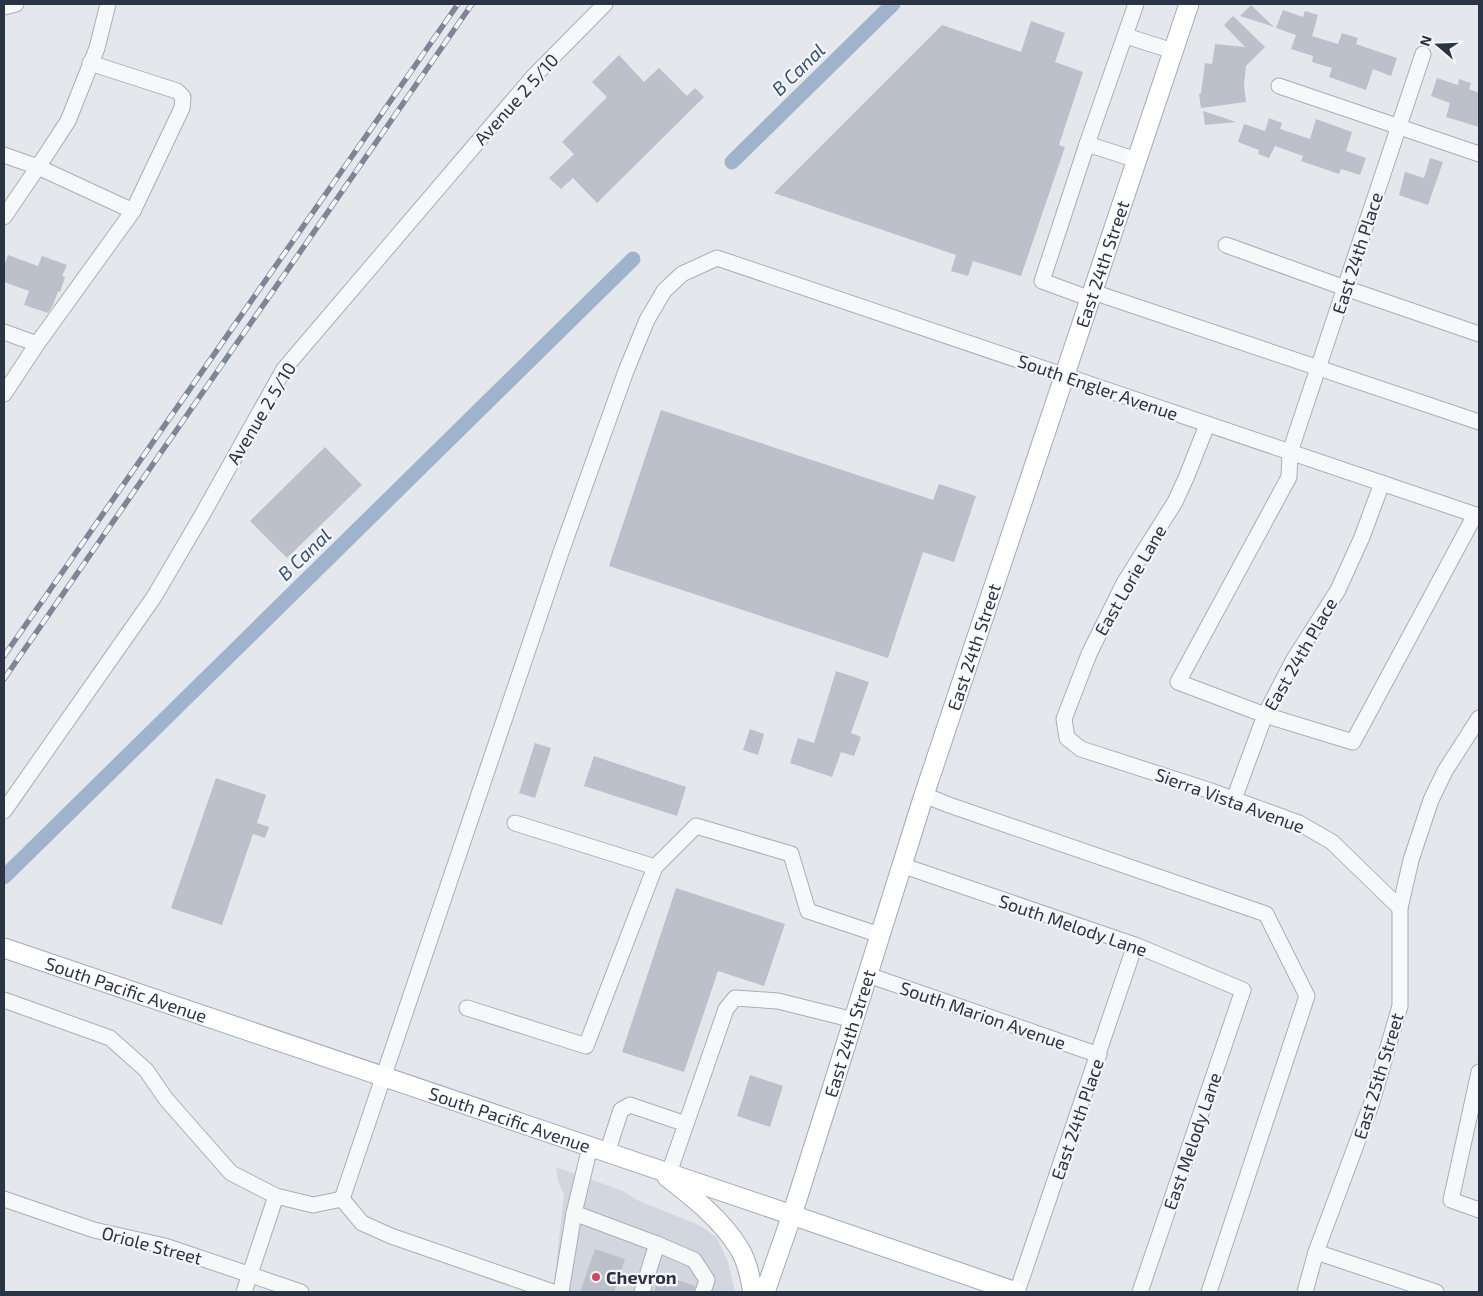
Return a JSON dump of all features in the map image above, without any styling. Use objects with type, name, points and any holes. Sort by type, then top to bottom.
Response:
[{"type":"main road","name":"East 24th Street","points":[[765,1292],[792,1214],[924,795],[1189,4]]},
{"type":"main road","name":"South Pacific Avenue","points":[[4,948],[792,1214],[1016,1292]]},
{"type":"main road","points":[[663,1171],[723,1227],[739,1249],[748,1270],[753,1292]]},
{"type":"street","points":[[4,6],[16,4]]},
{"type":"street","points":[[4,217],[68,120],[96,48],[108,4]]},
{"type":"street","name":"Avenue 2 5/10","points":[[4,811],[154,597],[284,369],[533,77],[605,4]]},
{"type":"street","points":[[1136,4],[1042,280],[1318,368],[1479,422]]},
{"type":"street","points":[[1126,36],[1173,52]]},
{"type":"street","name":"East 24th Place","points":[[1265,715],[1178,682],[1289,477],[1290,452],[1423,54]]},
{"type":"street","points":[[4,394],[37,344],[133,211],[182,108],[183,97],[177,90],[90,63]]},
{"type":"street","points":[[1279,86],[1479,154]]},
{"type":"street","points":[[1087,144],[1137,160]]},
{"type":"street","points":[[4,155],[38,167],[133,211]]},
{"type":"street","points":[[1226,245],[1479,334]]},
{"type":"street","name":"South Engler Avenue","points":[[383,1077],[561,552],[626,371],[647,320],[664,291],[682,274],[718,258],[1065,374],[1477,516]]},
{"type":"street","points":[[4,332],[37,344]]},
{"type":"street","name":"East Lorie Lane","points":[[1067,738],[1064,719],[1089,654],[1124,583],[1175,502],[1207,424]]},
{"type":"street","name":"East 24th Place","points":[[1234,799],[1265,715],[1294,659],[1338,590],[1362,537],[1382,483]]},
{"type":"street","points":[[1265,715],[1353,742],[1477,516]]},
{"type":"street","name":"East 25th Street","points":[[1305,1292],[1316,1252],[1372,1105],[1400,1006],[1400,908],[1411,860],[1431,800],[1445,771],[1479,718]]},
{"type":"street","name":"Sierra Vista Avenue","points":[[1067,738],[1081,749],[1234,799],[1299,823],[1332,842],[1400,908]]},
{"type":"street","points":[[924,795],[968,812],[1266,914],[1307,996],[1209,1292]]},
{"type":"street","points":[[515,824],[655,867]]},
{"type":"street","points":[[467,1008],[586,1046],[655,867],[696,826],[791,854],[808,911],[880,935]]},
{"type":"street","name":"South Melody Lane","points":[[901,865],[1135,945],[1243,990]]},
{"type":"street","name":"East 24th Place","points":[[1016,1292],[1099,1055],[1135,945]]},
{"type":"street","name":"South Marion Avenue","points":[[868,975],[1099,1055]]},
{"type":"street","name":"East Melody Lane","points":[[1140,1292],[1243,990]]},
{"type":"street","points":[[663,1171],[686,1124],[726,1009],[736,998],[778,1001],[854,1020]]},
{"type":"street","points":[[4,1000],[110,1038],[146,1070],[166,1099],[231,1173],[276,1196],[313,1205],[342,1199]]},
{"type":"street","points":[[1479,1072],[1451,1200],[1479,1210]]},
{"type":"street","points":[[342,1199],[383,1077]]},
{"type":"street","points":[[561,1292],[574,1213],[598,1150],[621,1110],[630,1105],[686,1124]]},
{"type":"street","points":[[244,1292],[276,1196]]},
{"type":"street","name":"Oriole Street","points":[[4,1198],[94,1230],[165,1246],[301,1292]]},
{"type":"street","points":[[342,1199],[362,1223],[391,1236],[552,1292]]},
{"type":"street","points":[[574,1213],[658,1244],[694,1260],[707,1280],[702,1292]]},
{"type":"street","points":[[642,1292],[658,1244]]},
{"type":"street","points":[[1316,1252],[1436,1292]]},
{"type":"shaded area","points":[[556,1167],[623,1191],[639,1201],[701,1226],[717,1238],[728,1262],[735,1292],[553,1292],[564,1195],[558,1181]]},
{"type":"building","points":[[1251,5],[1274,27],[1240,16]]},
{"type":"building","points":[[1283,10],[1303,17],[1305,11],[1318,15],[1312,36],[1338,44],[1342,33],[1358,38],[1356,44],[1397,58],[1391,76],[1373,69],[1366,90],[1329,77],[1332,68],[1312,62],[1313,56],[1291,49],[1296,35],[1276,28]]},
{"type":"building","points":[[1233,16],[1265,47],[1246,66],[1244,85],[1246,102],[1201,108],[1199,94],[1201,93],[1205,63],[1212,64],[1215,44],[1245,47],[1224,25]]},
{"type":"building","points":[[1031,21],[1065,33],[1055,62],[1083,72],[1059,145],[1065,147],[1021,276],[973,261],[968,276],[951,271],[956,255],[774,193],[942,25],[1021,52]]},
{"type":"building","points":[[619,55],[644,82],[659,68],[687,96],[695,88],[704,97],[597,203],[573,178],[561,189],[549,178],[574,154],[562,142],[607,97],[592,82]]},
{"type":"building","points":[[1437,78],[1458,85],[1459,79],[1471,83],[1469,89],[1479,93],[1479,127],[1446,117],[1450,103],[1431,96]]},
{"type":"building","points":[[1203,111],[1236,122],[1205,125]]},
{"type":"building","points":[[1269,118],[1282,123],[1280,129],[1310,139],[1316,119],[1352,132],[1346,151],[1366,158],[1360,175],[1341,169],[1339,174],[1301,161],[1303,156],[1275,146],[1269,158],[1258,154],[1259,150],[1238,142],[1244,124],[1265,131]]},
{"type":"building","points":[[1430,158],[1443,162],[1428,205],[1399,195],[1405,172],[1424,178]]},
{"type":"building","points":[[8,255],[38,266],[42,256],[67,265],[62,276],[65,277],[60,292],[58,291],[48,313],[24,305],[29,291],[4,282],[4,266]]},
{"type":"building","points":[[661,410],[933,500],[939,484],[976,496],[954,562],[923,552],[888,658],[609,566]]},
{"type":"building","points":[[325,447],[362,485],[287,558],[250,521]]},
{"type":"building","points":[[836,671],[869,682],[851,733],[861,737],[854,756],[841,752],[832,777],[790,763],[798,738],[814,743]]},
{"type":"building","points":[[750,729],[764,734],[758,755],[743,750]]},
{"type":"building","points":[[535,743],[551,748],[535,798],[519,793]]},
{"type":"building","points":[[594,756],[686,787],[677,816],[584,786]]},
{"type":"building","points":[[216,778],[266,795],[257,823],[269,827],[265,838],[253,834],[222,925],[171,908]]},
{"type":"building","points":[[676,888],[785,924],[764,986],[718,971],[684,1072],[622,1052]]},
{"type":"building","points":[[750,1075],[783,1086],[770,1127],[737,1116]]},
{"type":"building","points":[[595,1249],[625,1259],[614,1292],[580,1292]]},
{"type":"building","points":[[660,1274],[695,1286],[694,1292],[654,1292]]},
{"type":"waterway","name":"B Canal","points":[[732,162],[893,4]]},
{"type":"waterway","name":"B Canal","points":[[4,877],[633,259]]},
{"type":"railway","points":[[4,656],[458,4]]},
{"type":"railway","points":[[4,679],[472,4]]},
{"type":"place","name":"Chevron","points":[[596,1277]]}]
